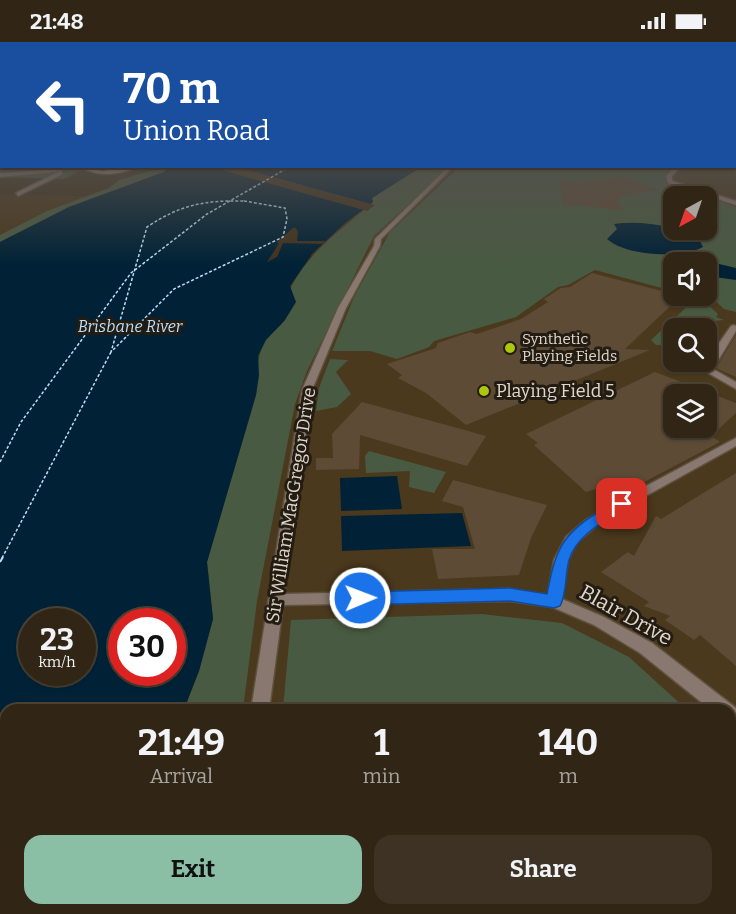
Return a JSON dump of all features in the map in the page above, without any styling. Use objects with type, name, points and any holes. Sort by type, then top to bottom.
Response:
[{"type":"street","points":[[18,194],[42,183]]},
{"type":"street","name":"Sir William MacGregor Drive","points":[[261,704],[307,390],[342,308],[377,246],[378,238],[435,183]]},
{"type":"street","points":[[672,183],[736,203]]},
{"type":"street","points":[[734,328],[708,366],[708,370],[736,386]]},
{"type":"street","points":[[554,602],[561,560],[571,540],[591,523],[622,504],[736,441]]},
{"type":"street","name":"Blair Drive","points":[[275,600],[510,595],[554,602],[599,621],[646,648],[717,704]]},
{"type":"shaded area","points":[[400,183],[736,183],[736,704],[186,704],[199,671],[312,254],[331,235]]},
{"type":"shaded area","points":[[0,194],[90,196],[47,211],[0,235]]},
{"type":"green space","points":[[116,183],[135,183],[69,207],[0,242],[0,235],[47,211],[109,188]]},
{"type":"green space","points":[[396,183],[432,183],[374,236],[307,371],[295,404],[257,601],[244,704],[186,704],[199,671],[213,619],[207,562],[256,395],[262,347],[267,338],[284,321],[290,289],[300,272],[328,240],[373,202],[372,198]]},
{"type":"green space","points":[[442,183],[670,183],[679,186],[663,186],[663,240],[717,240],[717,200],[736,207],[736,312],[724,309],[717,302],[717,252],[663,252],[663,288],[595,270],[568,285],[558,287],[516,317],[434,341],[429,347],[397,359],[370,351],[332,351],[354,297],[390,232]]},
{"type":"green space","points":[[688,306],[709,306],[718,314],[716,317],[724,320],[717,321],[717,318],[675,318]]},
{"type":"green space","points":[[663,329],[663,345],[656,345],[651,340]]},
{"type":"green space","points":[[330,359],[348,360],[336,372],[351,394],[337,407],[316,411],[319,388]]},
{"type":"green space","points":[[369,451],[446,472],[434,493],[409,487],[410,471],[366,473],[365,456]]},
{"type":"green space","points":[[482,614],[562,623],[629,657],[681,704],[283,704],[291,620]]},
{"type":"water","name":"Brisbane River","points":[[135,183],[396,183],[372,198],[373,202],[345,223],[312,254],[290,286],[296,302],[285,320],[266,340],[258,356],[259,375],[256,395],[207,562],[213,619],[199,671],[186,704],[0,704],[0,242],[69,207]]},
{"type":"water","points":[[614,224],[659,225],[663,226],[663,240],[698,240],[703,247],[693,251],[663,252],[663,254],[640,252],[616,245],[607,239],[617,229]]},
{"type":"water","points":[[717,263],[736,268],[736,280],[717,277]]},
{"type":"water","points":[[397,476],[402,509],[341,511],[340,478]]},
{"type":"water","points":[[462,513],[471,546],[342,551],[341,516]]},
{"type":"pier","points":[[267,183],[294,183],[375,205],[367,211]]},
{"type":"pier","points":[[296,228],[298,232],[297,241],[325,241],[323,244],[283,243],[277,257],[267,262],[278,245],[271,247],[279,244],[277,242]]},
{"type":"building","points":[[560,183],[639,183],[658,190],[631,193],[617,199],[623,210],[562,204]]},
{"type":"building","name":"Synthetic Playing Fields","points":[[592,273],[663,291],[663,306],[670,306],[625,349],[650,350],[466,425],[426,393],[398,378],[402,375],[387,364],[436,348],[438,343],[470,332],[477,334],[521,319],[548,302],[544,299],[561,288],[570,287]]},
{"type":"building","points":[[736,335],[736,377],[717,368]]},
{"type":"building","points":[[655,372],[686,384],[663,384],[663,438],[714,438],[720,442],[614,498],[599,488],[586,492],[534,445],[538,443],[526,434]]},
{"type":"building","points":[[717,396],[736,403],[736,413],[717,430]]},
{"type":"building","points":[[362,402],[486,436],[467,466],[360,435],[359,469],[316,470],[316,458],[333,458],[332,434]]},
{"type":"building","points":[[736,473],[736,666],[700,635],[694,640],[665,620],[670,616],[644,606],[649,602],[601,572],[628,552],[634,556],[656,516],[661,519]]},
{"type":"building","points":[[453,480],[547,505],[531,538],[519,575],[438,579],[432,549],[475,549],[463,507],[442,501]]},
{"type":"ferry route","points":[[229,202],[262,183]]},
{"type":"ferry route","points":[[111,352],[174,289],[283,237],[287,219],[285,208],[244,201],[229,202]]},
{"type":"ferry route","points":[[135,270],[147,227],[170,214],[193,205],[229,202]]},
{"type":"ferry route","points":[[135,270],[207,214],[229,202]]},
{"type":"ferry route","points":[[0,462],[21,422],[135,270]]},
{"type":"ferry route","points":[[111,352],[135,270]]},
{"type":"ferry route","points":[[2,558],[111,352]]},
{"type":"ferry route","points":[[0,562],[3,557]]},
{"type":"place","name":"Synthetic Playing Fields","points":[[510,348]]},
{"type":"place","name":"Playing Field 5","points":[[484,391]]},
{"type":"route","points":[[360,598],[510,595],[554,602],[561,560],[571,540],[591,523],[622,504]]}]
